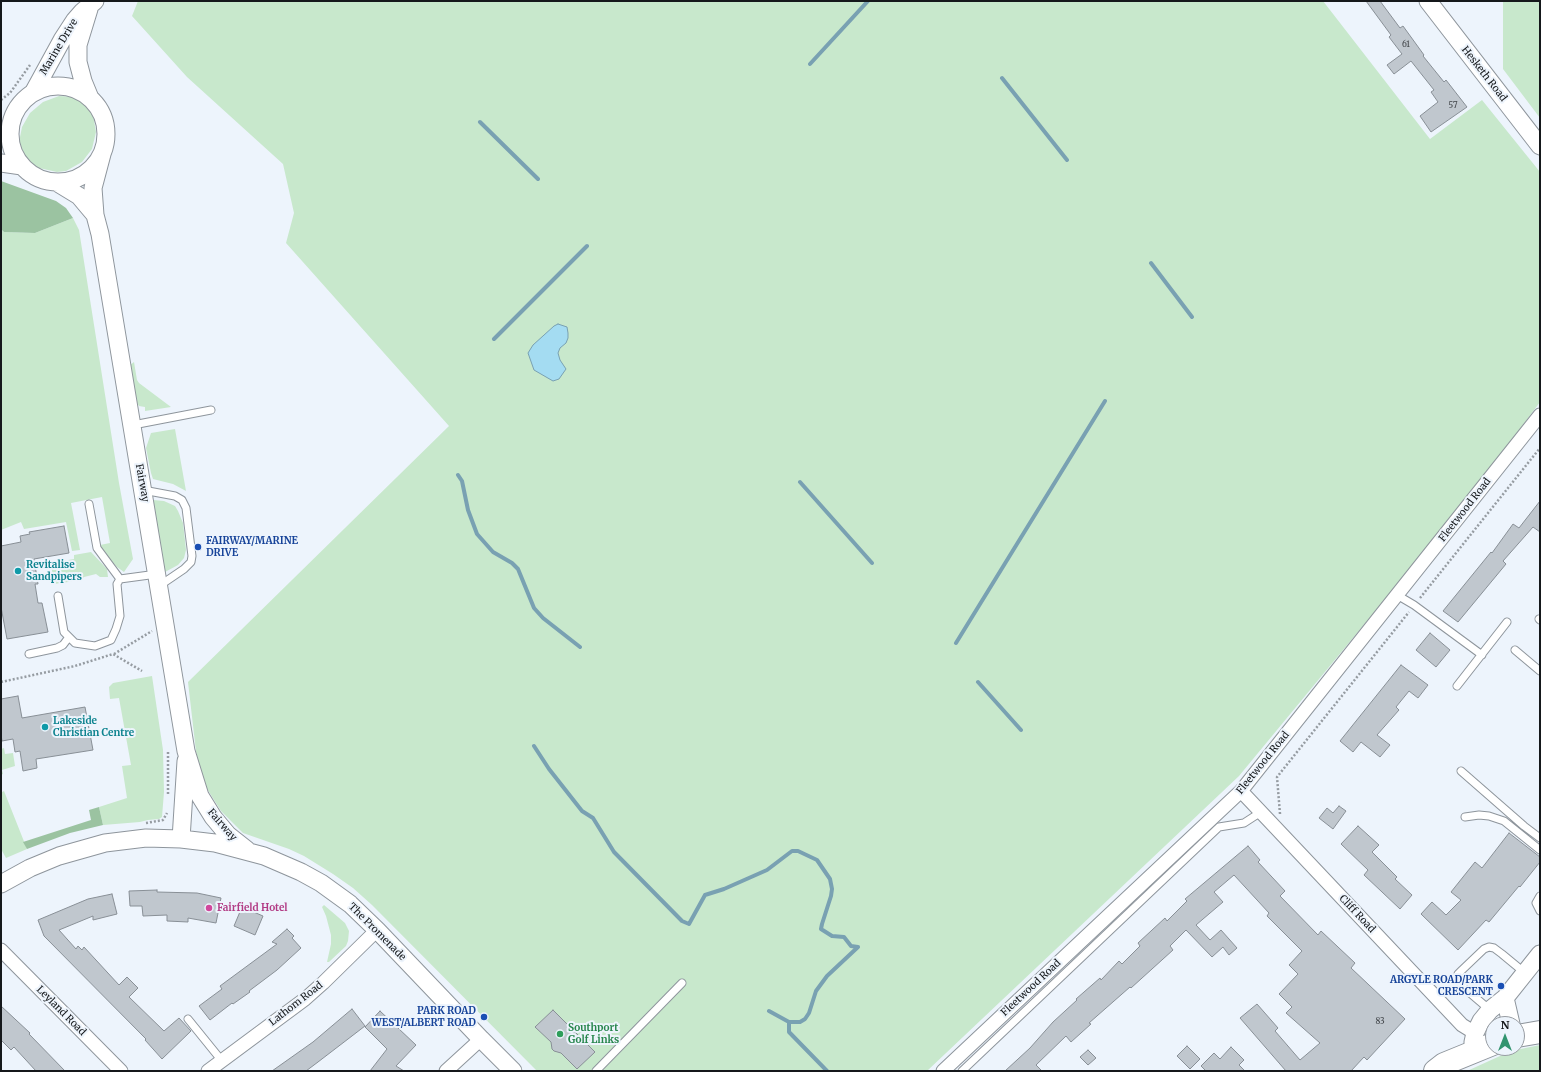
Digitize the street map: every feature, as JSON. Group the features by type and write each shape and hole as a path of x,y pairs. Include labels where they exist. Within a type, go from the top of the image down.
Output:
{"highway":[{"path":"1525,1035 1540,1032"},
{"path":"1435,1071 1481,1042"}],"street":[{"name":"Hesketh Road","path":"1428,1 1540,146"},
{"name":"Marine Drive","path":"32,93 75,20 93,3"},
{"name":"Marine Drive","path":"90,98 83,81 78,62 78,45 93,3"},
{"path":"49,87 67,87 75,89 90,98 99,110 105,123 106,143 102,154 92,168 84,175 76,179 56,182 38,178 22,166 16,159 10,140 8,116 32,93 49,87"},
{"name":"Fairway","path":"102,154 93,188 95,214 100,234 186,751 202,799 213,817 228,835 247,850"},
{"path":"1,163 22,166"},
{"name":"Fairway","path":"56,182 79,196 95,214"},
{"name":"Fleetwood Road","path":"943,1071 1241,791 1540,415"},
{"name":"Fairway","path":"181,839 186,751"},
{"name":"Cliff Road","path":"1241,791 1462,1025 1481,1042"},
{"name":"The Promenade","path":"1,884 30,868 59,856 90,846 146,838 181,839 215,843 247,850 284,864 321,883 350,904 513,1071"},
{"name":"Lathom Road","path":"208,1071 305,999 377,930"},
{"name":"Leyland Road","path":"1,950 121,1071"},
{"path":"1481,1042 1481,1021 1490,1010 1506,998 1540,954"},
{"path":"1506,998 1509,1016"},
{"path":"446,1071 481,1039"}],"lane":[{"path":"132,426 138,423 173,418 211,410"},
{"path":"120,580 158,580 184,569 191,562 192,556 186,508 182,500 175,496 143,490"},
{"path":"89,504 97,548 120,580"},
{"path":"58,596 64,632 75,643 95,646 111,640 120,616 117,584 120,580"},
{"path":"1397,595 1414,605 1482,654"},
{"path":"1457,686 1506,622"},
{"path":"29,654 57,648 63,645 69,638"},
{"path":"1515,650 1540,671"},
{"path":"1461,771 1540,838"},
{"path":"962,1071 1219,827 1244,823 1261,812"},
{"path":"1465,817 1484,816 1504,821 1540,850"},
{"path":"1540,896 1536,903 1540,910"},
{"path":"1490,1010 1463,987 1459,981 1458,974 1484,949 1489,948 1494,948 1525,973"},
{"path":"596,1071 682,983"},
{"path":"188,1019 222,1061"}],"path":[{"path":"1,100 10,93 32,62"},
{"path":"1282,834 1277,777 1540,448"},
{"path":"1,682 68,668 113,654 165,623"},
{"path":"113,654 142,671"},
{"path":"168,751 168,799"},
{"path":"144,824 150,821 163,820 167,814 167,806"}],"green space":[{"path":"138,1 1323,1 1430,139 1482,100 1540,172 1540,402 1471,495 1239,776 927,1071 537,1071 372,905 353,888 304,856 289,849 243,833 221,811 204,784 197,760 188,682 449,426 286,243 294,213 283,164 187,77 132,16"},
{"path":"1503,1 1540,1 1540,118 1503,69"},
{"path":"59,96 75,97 83,102 93,115 96,132 92,149 82,162 66,171 57,172 39,168 31,164 25,158 19,142 22,127 30,113 43,102"},
{"path":"1,181 56,201 66,208 73,218 35,233 4,232 1,229"},
{"path":"73,218 79,230 119,483 133,559 124,572 117,567 101,549 100,545 110,543 102,497 71,503 80,550 72,551 66,522 24,529 21,522 1,530 1,229 4,232 35,233"},
{"path":"134,362 137,380 139,383 171,407 145,411 145,407 139,406 137,403 130,365"},
{"path":"175,429 186,491 173,484 153,479 146,448 151,433"},
{"path":"153,500 164,501 175,506 183,523 186,550 184,558 178,565 165,572"},
{"path":"91,552 107,569 108,577 100,577 96,574 84,577 82,580 54,584 51,563 74,559 74,555"},
{"path":"152,676 163,750 164,792 162,817 159,819 140,822 103,825 99,807 127,798 122,766 131,765 119,698 110,699 109,687 113,683"},
{"path":"4,748 5,754 13,753 15,766 2,770 3,774 1,775 1,749"},
{"path":"1,790 2,792 4,791 27,849 6,858 1,849"},
{"path":"99,807 103,825 70,833 27,849 23,842 91,820 89,810"},
{"path":"324,905 345,923 349,931 346,946 329,962 327,962 331,944 331,935 322,907"},
{"path":"1540,1045 1540,1071 1467,1071 1500,1056 1525,1056 1525,1048"}],"water":[{"path":"558,324 567,327 568,338 558,353 560,360 566,369 559,379 553,381 534,370 528,353 533,345"}],"building":[{"path":"1366,1 1380,1 1400,28 1403,26 1424,55 1423,56 1444,82 1446,80 1467,107 1431,132 1420,116 1438,102 1431,92 1434,90 1411,61 1394,74 1387,65 1402,54 1389,37 1391,35"},
{"path":"1540,501 1540,532 1533,527 1503,561 1506,564 1458,622 1443,611 1491,552 1492,553 1513,524 1519,528"},
{"name":"Revitalise Sandpipers","path":"64,526 69,553 34,559 38,584 35,584 38,603 42,603 48,632 7,639 1,607 1,546 21,542 20,536 30,534 29,532"},
{"path":"1430,633 1450,650 1436,667 1416,650"},
{"path":"1401,665 1428,685 1418,698 1409,691 1396,707 1399,710 1377,735 1390,745 1380,757 1361,742 1353,752 1340,741"},
{"name":"Lakeside Christian Centre","path":"18,696 22,718 85,707 93,750 36,759 37,768 23,771 20,751 15,752 13,739 2,741 1,735 1,699"},
{"path":"1339,806 1346,811 1333,829 1319,818 1327,808 1333,813"},
{"path":"1358,826 1379,845 1372,852 1397,877 1395,879 1412,895 1400,909 1364,875 1368,870 1341,844"},
{"path":"1509,833 1540,857 1540,862 1489,922 1486,920 1458,950 1421,914 1432,902 1446,915 1461,900 1451,892 1475,862 1482,868"},
{"path":"1248,846 1260,860 1258,862 1285,891 1280,896 1318,935 1321,931 1355,963 1351,968 1405,1019 1367,1060 1364,1057 1351,1071 1286,1071 1240,1018 1257,1004 1278,1028 1275,1031 1300,1060 1320,1043 1286,1013 1292,1007 1279,994 1298,974 1289,965 1302,951 1267,916 1269,913 1234,875 1214,892 1223,902 1196,925 1210,940 1221,930 1237,948 1229,955 1223,947 1212,957 1186,930 1170,946 1173,950 1089,1023 1091,1024 1071,1042 1066,1036 1036,1065 1042,1071 1005,1071 1030,1048 1053,1022 1077,1000 1076,999 1100,978 1101,980 1119,961 1122,964 1140,946 1138,943 1165,918 1167,921 1187,901 1185,899"},
{"path":"157,890 157,892 197,893 221,898 216,923 188,918 188,922 167,921 167,915 143,916 142,906 130,906 129,891"},
{"path":"112,894 117,914 93,920 93,916 59,930 76,949 78,946 82,950 84,947 119,985 127,977 138,988 129,997 164,1031 179,1018 191,1031 162,1059 145,1040 146,1039 44,936 38,920 88,899"},
{"path":"242,907 263,916 255,935 234,926"},
{"path":"287,929 294,936 292,938 301,948 277,970 249,991 250,992 233,1004 232,1003 210,1020 199,1006 222,989 220,986 277,944 272,942"},
{"path":"1,1006 30,1033 29,1034 65,1071 36,1071 14,1047 11,1050 1,1040"},
{"path":"352,1009 365,1026 306,1071 272,1071 313,1042"},
{"name":"Southport Golf Links","path":"553,1010 595,1052 577,1069 561,1053 552,1049 551,1042 535,1027"},
{"path":"380,1011 416,1045 396,1066 404,1071 370,1071 387,1049 365,1027"},
{"path":"1187,1046 1200,1059 1190,1069 1177,1056"},
{"path":"1231,1047 1244,1060 1239,1065 1245,1071 1206,1071 1201,1066 1214,1053 1220,1059"},
{"path":"1088,1050 1096,1058 1088,1065 1080,1057"}],"waterway":[{"path":"810,64 868,1"},
{"path":"1002,78 1067,160"},
{"path":"480,122 538,179"},
{"path":"494,339 587,246"},
{"path":"1151,263 1192,317"},
{"path":"956,643 1105,401"},
{"path":"458,475 462,481 468,510 477,534 493,552 512,563 518,569 534,608 543,618 580,647"},
{"path":"800,482 872,563"},
{"path":"978,682 1021,730"},
{"path":"534,746 549,769 582,811 593,818 614,852 682,921 689,924 705,895 724,889 767,870 792,851 798,851 817,860 830,879 832,889 831,896 821,929 832,936 844,937 851,946 858,947"},
{"path":"769,1011 789,1022 800,1022 805,1019 809,1013 816,991 827,976 858,947"},
{"path":"789,1022 789,1032 827,1071"}],"place":[{"name":"FAIRWAY/MARINE DRIVE","path":"198,547"},
{"name":"Revitalise Sandpipers","path":"18,571"},
{"name":"Lakeside Christian Centre","path":"45,727"},
{"name":"Fairfield Hotel","path":"209,908"},
{"name":"ARGYLE ROAD/PARK CRESCENT","path":"1501,986"},
{"name":"PARK ROAD WEST/ALBERT ROAD","path":"484,1017"},
{"name":"Southport Golf Links","path":"560,1034"}]}
